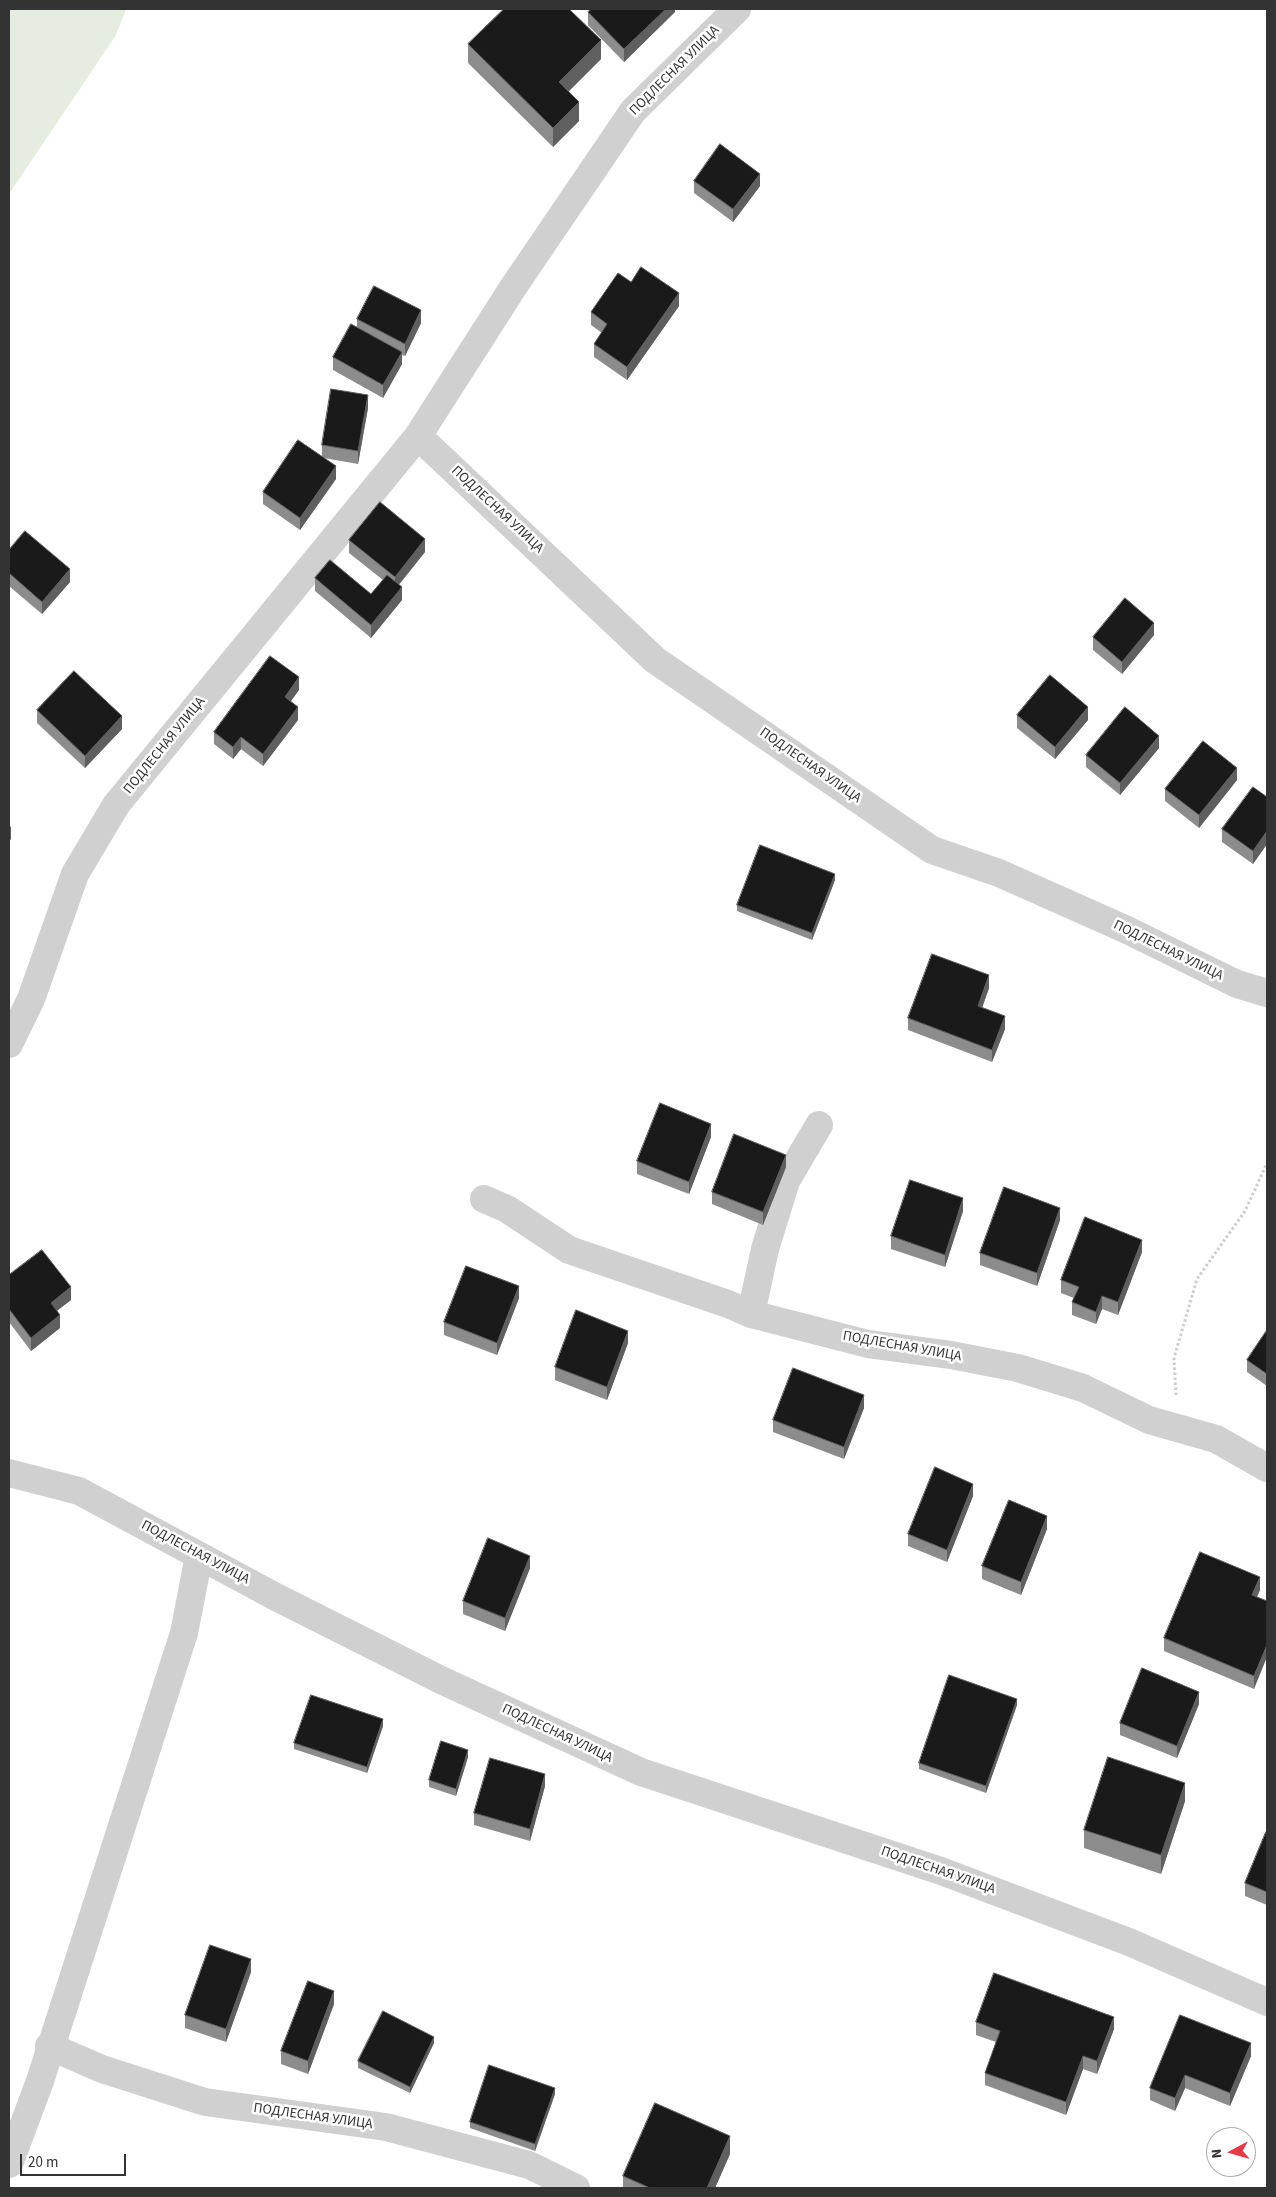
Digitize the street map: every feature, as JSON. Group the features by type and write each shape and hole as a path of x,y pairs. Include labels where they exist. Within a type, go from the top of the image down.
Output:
{"street":[{"name":"ПОДЛЕСНАЯ УЛИЦА","path":"9,1044 31,999 75,874 116,805 418,436 514,286 633,111 737,9"},
{"name":"ПОДЛЕСНАЯ УЛИЦА","path":"418,436 655,660 932,850 999,874 1124,929 1237,984 1267,993"},
{"path":"751,1314 765,1249 786,1182 818,1124"},
{"name":"ПОДЛЕСНАЯ УЛИЦА","path":"484,1199 507,1209 569,1250 728,1304 751,1314 868,1344 951,1355 1018,1368 1083,1388 1149,1420 1216,1439 1267,1468"},
{"name":"ПОДЛЕСНАЯ УЛИЦА","path":"9,1473 79,1490 276,1597 441,1680 641,1772 940,1870 1129,1942 1267,2002"},
{"path":"9,2164 40,2081 49,2046 184,1633 199,1556"},
{"name":"ПОДЛЕСНАЯ УЛИЦА","path":"49,2046 102,2069 205,2102 386,2128 529,2165 576,2188"}],"path":[{"path":"1178,1428 1174,1358 1197,1279 1246,1211 1267,1164"}],"shaded area":[{"path":"9,9 126,9 116,35 9,194"}],"building":[{"path":"504,9 569,9 601,40 559,82 579,102 553,128 468,44"},
{"path":"592,9 666,9 624,49 588,12"},
{"path":"720,144 760,174 733,209 694,181"},
{"path":"641,267 679,293 627,367 594,344 607,324 591,312 618,273 631,282"},
{"path":"374,286 421,310 405,344 357,319"},
{"path":"351,324 402,352 383,385 333,357"},
{"path":"331,389 368,395 358,451 322,445"},
{"path":"298,440 336,466 300,518 263,492"},
{"path":"380,502 425,539 395,577 349,540"},
{"path":"25,531 70,569 42,602 9,573 9,550"},
{"path":"330,560 371,594 387,575 402,587 371,625 315,578"},
{"path":"1125,598 1154,623 1122,662 1093,637"},
{"path":"270,656 299,677 285,697 298,707 263,754 241,737 233,747 214,732"},
{"path":"74,671 122,716 85,756 37,710"},
{"path":"1050,675 1088,707 1055,747 1017,715"},
{"path":"1125,707 1159,736 1120,783 1086,755"},
{"path":"1203,741 1237,768 1199,815 1165,789"},
{"path":"1253,787 1267,797 1267,831 1253,851 1222,829"},
{"path":"760,845 835,874 812,933 737,905"},
{"path":"932,954 989,975 978,1006 1005,1016 992,1050 908,1018"},
{"path":"660,1103 711,1124 689,1182 637,1161"},
{"path":"734,1134 786,1155 763,1212 712,1192"},
{"path":"910,1180 963,1198 945,1255 891,1236"},
{"path":"1004,1187 1060,1208 1037,1273 980,1253"},
{"path":"1085,1217 1142,1240 1118,1302 1102,1296 1096,1312 1072,1302 1079,1287 1061,1280"},
{"path":"42,1250 71,1287 51,1303 60,1315 31,1338 9,1309 9,1275"},
{"path":"466,1266 519,1286 497,1343 444,1322"},
{"path":"576,1310 628,1331 607,1387 555,1367"},
{"path":"1267,1330 1267,1374 1247,1360"},
{"path":"793,1368 864,1395 844,1447 773,1420"},
{"path":"935,1467 973,1484 947,1550 908,1534"},
{"path":"1009,1500 1047,1516 1021,1582 982,1566"},
{"path":"488,1538 530,1556 505,1618 463,1601"},
{"path":"1200,1552 1260,1577 1252,1595 1267,1601 1267,1645 1254,1676 1164,1638"},
{"path":"1142,1668 1199,1692 1177,1746 1120,1723"},
{"path":"949,1675 1017,1699 986,1786 919,1763"},
{"path":"311,1695 383,1719 367,1767 294,1743"},
{"path":"441,1741 468,1750 456,1789 429,1780"},
{"path":"1108,1757 1185,1783 1161,1855 1084,1830"},
{"path":"490,1758 545,1774 530,1829 474,1813"},
{"path":"1267,1832 1267,1892 1245,1883"},
{"path":"210,1945 251,1959 226,2029 185,2015"},
{"path":"994,1973 1114,2017 1097,2061 1083,2056 1066,2102 985,2073 1000,2031 976,2022"},
{"path":"308,1981 334,1991 308,2061 281,2051"},
{"path":"383,2011 434,2037 410,2087 358,2061"},
{"path":"1180,2015 1251,2043 1230,2093 1185,2075 1175,2098 1150,2088"},
{"path":"489,2065 555,2088 535,2144 470,2122"},
{"path":"655,2103 730,2136 707,2188 650,2188 623,2176"}]}
